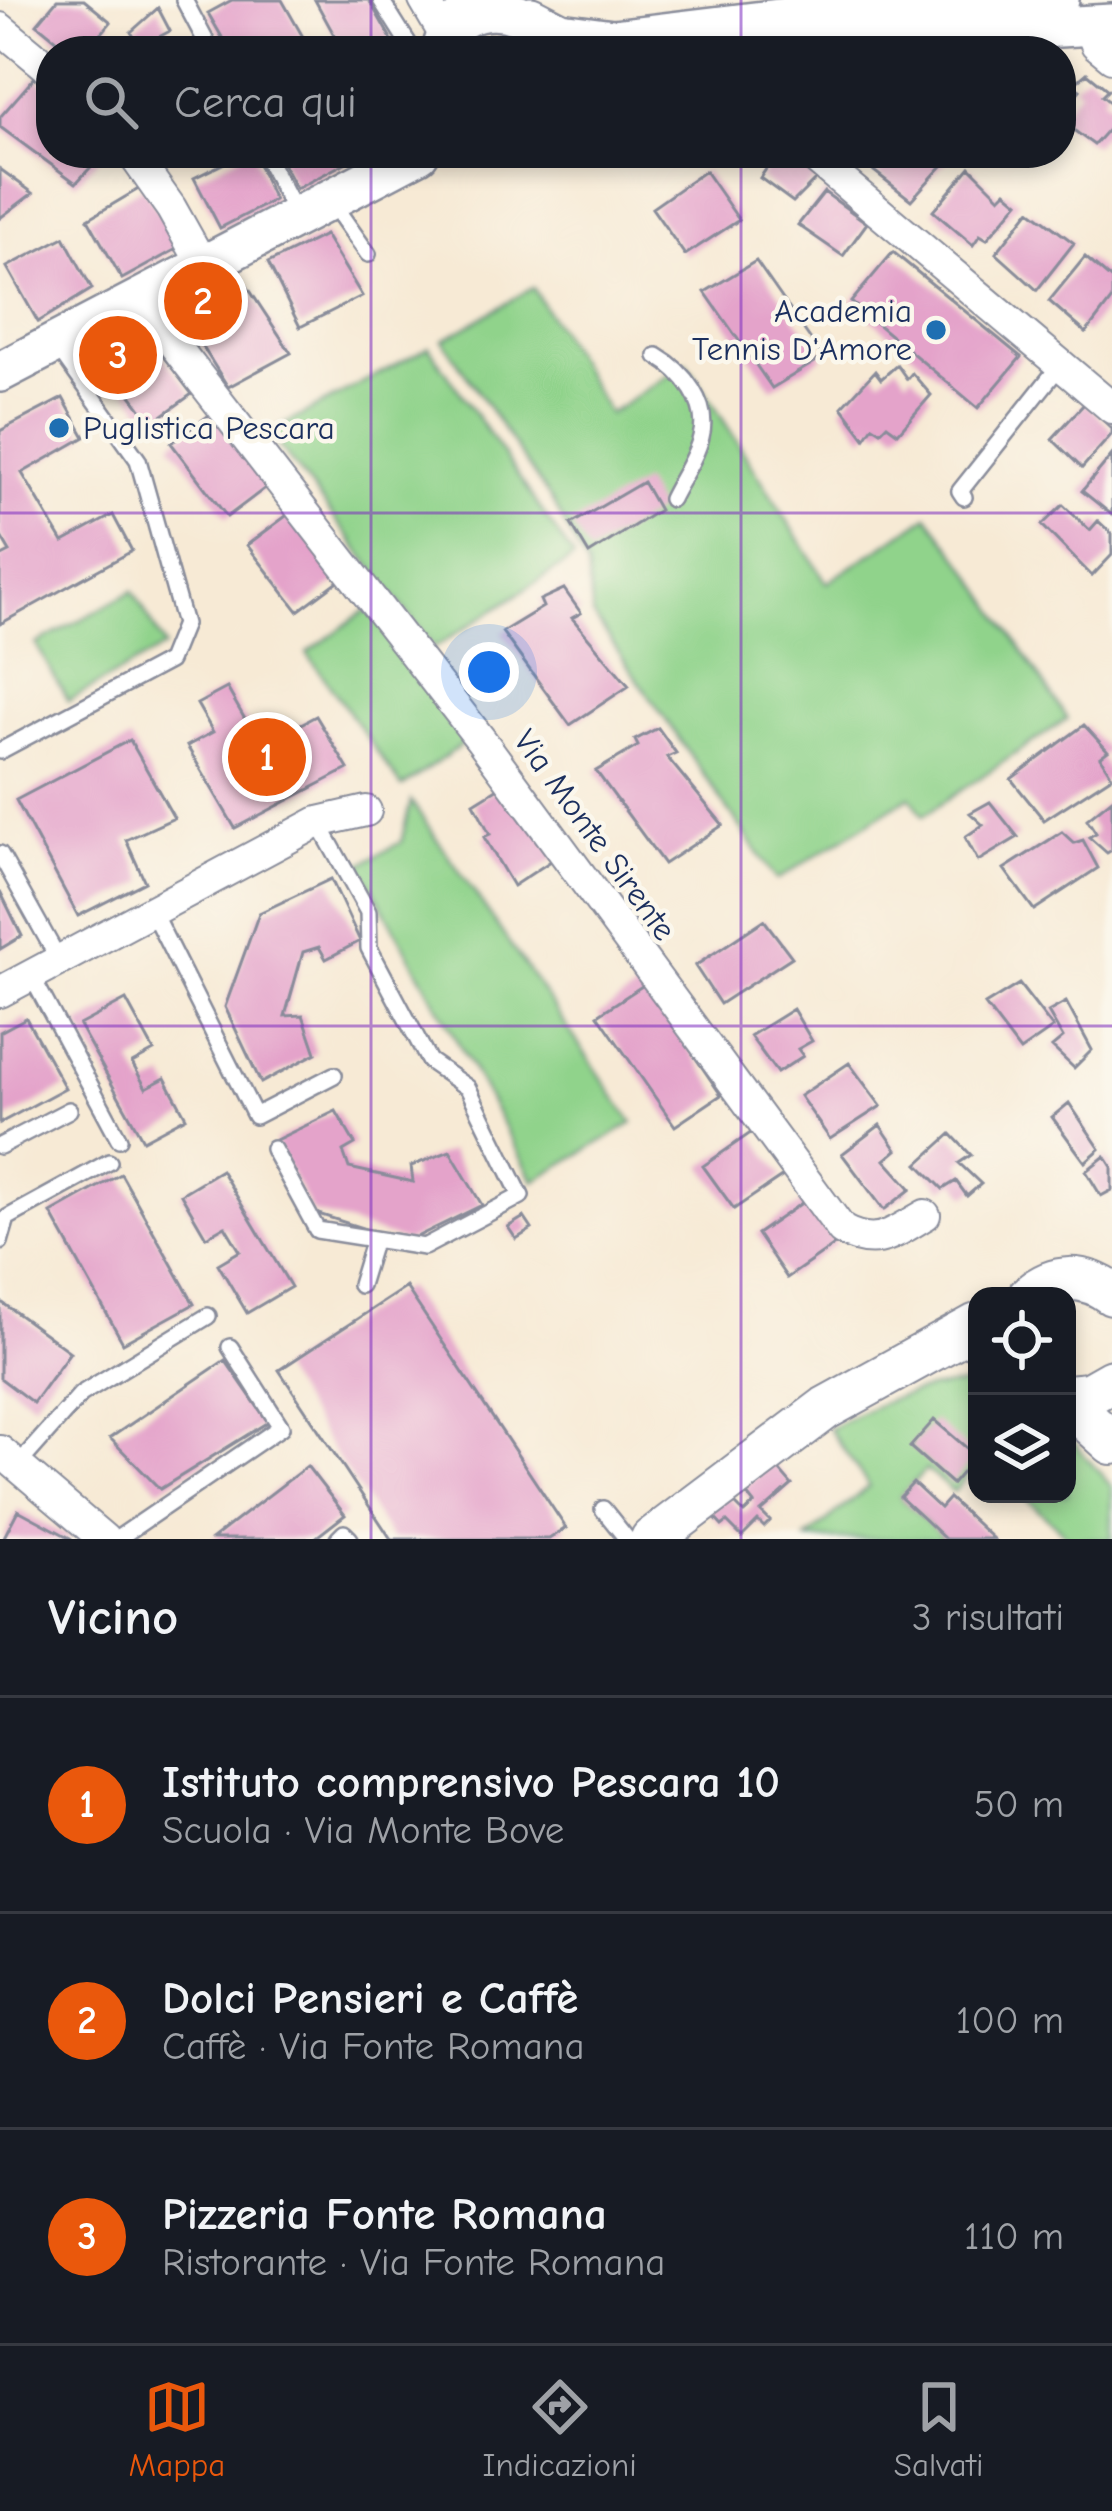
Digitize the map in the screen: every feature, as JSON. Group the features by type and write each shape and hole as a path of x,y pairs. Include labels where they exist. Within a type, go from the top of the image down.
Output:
{"main road":[{"path":"1044,1287 1052,1282 1102,1278"},
{"path":"652,1539 788,1434 867,1383 968,1330"},
{"path":"867,1383 925,1364 968,1358"},
{"path":"1076,1397 1112,1381"},
{"path":"1076,1408 1112,1443"}],"street":[{"path":"424,0 431,36"},
{"path":"862,36 1060,0"},
{"path":"442,36 467,10 522,14 560,32 595,36"},
{"path":"630,36 855,10 1018,10 1108,35"},
{"path":"0,28 36,58"},
{"path":"143,168 204,267"},
{"path":"5,360 55,343 140,301 389,168"},
{"path":"827,168 1112,408"},
{"name":"Via Monte Sirente","path":"140,301 481,740 842,1230 862,1241 884,1238 925,1215"},
{"path":"0,992 318,822 366,811"},
{"path":"9,1458 104,1539"}],"lane":[{"path":"184,0 203,36"},
{"path":"381,0 422,36"},
{"path":"277,168 315,210 368,254"},
{"path":"0,751 169,661 184,624 138,460 55,343"},
{"path":"657,356 679,368 695,394 703,434 671,500"},
{"path":"964,497 960,491 1061,364"},
{"path":"273,1149 317,1230 424,1247 521,1196 468,1088 429,1061 407,1021 369,948 368,912 318,822"},
{"path":"0,854 59,960"},
{"path":"152,911 255,1116 334,1075"},
{"path":"31,975 118,1139"},
{"path":"0,1146 69,1110"},
{"path":"0,1242 7,1218 109,1162"},
{"path":"360,1285 374,1239"},
{"path":"9,1458 81,1394 208,1316"},
{"path":"117,1539 281,1426 230,1347"},
{"path":"603,1509 627,1539"},
{"path":"338,1539 344,1532 350,1539"}],"green space":[{"path":"533,288 609,414 687,363 827,583 928,516 973,575 1067,719 923,816 910,796 777,880 593,615 587,567 555,506 443,340"},
{"path":"429,347 574,558 434,648 269,433"},
{"path":"133,591 165,647 68,701 36,644"},
{"path":"372,606 473,737 402,787 307,653"},
{"path":"411,801 633,1123 534,1181 360,865 401,842"},
{"path":"968,1386 968,1475 954,1492 926,1470 900,1497 945,1539 806,1539 869,1486 829,1429 900,1397"},
{"path":"1076,1445 1112,1487 1112,1539 1071,1539 1031,1503 1076,1503"}],"building":[{"path":"57,0 84,0 111,22 99,36 52,36 37,24"},
{"path":"232,0 282,0 302,36 221,36 208,13"},
{"path":"315,0 369,0 389,36 335,36"},
{"path":"158,8 170,31 161,36 133,36 131,32"},
{"path":"1087,73 1108,90 1102,96 1112,104 1112,125 1094,145 1076,132 1080,90 1076,82"},
{"path":"36,78 36,154 0,127 0,117"},
{"path":"56,168 90,168 76,183"},
{"path":"214,168 260,168 274,200 220,228 194,178"},
{"path":"285,168 336,168 296,189"},
{"path":"767,168 803,168 817,178 793,202 760,178"},
{"path":"870,168 940,168 911,200"},
{"path":"969,168 1000,197 1006,191 1019,202 987,239 980,235 973,245 933,211"},
{"path":"0,169 33,193 0,218"},
{"path":"705,171 739,220 685,255 652,208"},
{"path":"142,187 182,246 122,279 88,219"},
{"path":"824,192 867,223 843,256 798,225"},
{"path":"1030,210 1074,243 1037,290 996,253"},
{"path":"325,235 362,296 300,327 268,263"},
{"path":"64,237 92,289 38,322 7,267"},
{"name":"Academia Tennis D'Amore","path":"893,252 1021,357 978,408 851,302"},
{"path":"1085,257 1112,280 1112,299 1086,333 1049,301"},
{"path":"756,261 823,357 772,388 705,292"},
{"path":"237,271 291,353 228,387 175,303"},
{"path":"140,326 192,394 152,423 101,356"},
{"path":"897,365 907,379 912,373 931,395 898,433 887,425 881,431 873,426 865,438 842,407 875,371 881,379"},
{"path":"63,398 85,437 22,473 63,542 113,515 132,551 0,624 0,557 10,552 0,535 0,431"},
{"path":"1085,403 1112,434 1082,468 1052,439"},
{"path":"216,410 272,483 227,517 171,443"},
{"path":"1112,455 1112,515 1082,491"},
{"path":"643,482 659,510 589,554 571,524"},
{"path":"1063,505 1090,530 1098,521 1112,534 1112,555 1092,576 1042,525"},
{"path":"290,513 341,579 298,611 247,545"},
{"path":"564,589 581,613 572,618 629,686 570,725 502,632 543,607 540,600"},
{"path":"227,688 250,728 269,719 278,736 316,716 348,769 235,828 187,746 213,732 197,704"},
{"path":"1084,725 1108,751 1100,757 1112,776 1044,820 1011,779"},
{"path":"658,728 676,753 667,757 723,825 664,864 596,771"},
{"path":"130,740 174,818 126,840 145,882 78,916 16,800"},
{"path":"508,782 557,857 513,886 484,837 490,834 474,803"},
{"path":"1112,799 1112,850 1107,853 1089,837 1096,833 1087,819"},
{"path":"990,802 1018,837 978,861 965,837 983,825 970,813"},
{"path":"1062,832 1074,843 1083,840 1098,868 1034,910 1004,869"},
{"path":"331,879 360,941 326,959 319,947 303,952 285,1016 303,1015 316,1053 261,1083 225,1007 259,913"},
{"path":"0,891 22,936 0,949"},
{"path":"764,920 792,957 720,1004 695,966"},
{"path":"645,984 721,1095 675,1126 598,1015"},
{"path":"1019,984 1053,1028 1020,1051 985,1005"},
{"path":"126,1000 154,1051 132,1063 146,1088 165,1078 186,1117 143,1140 79,1025"},
{"path":"1066,1002 1092,1050 1074,1068 1052,1047 1063,1038 1048,1012"},
{"path":"793,1009 812,1041 798,1049 803,1056 777,1073 750,1036"},
{"path":"26,1018 65,1088 0,1123 0,1032"},
{"path":"849,1063 881,1106 830,1139 800,1096"},
{"path":"1069,1103 1100,1149 1085,1162 1052,1117"},
{"path":"336,1111 355,1144 343,1151 349,1168 413,1182 411,1166 450,1151 482,1205 406,1242 312,1212 274,1141"},
{"path":"880,1125 897,1150 885,1160 911,1189 884,1210 842,1154"},
{"path":"752,1132 783,1176 734,1209 703,1166"},
{"path":"951,1134 971,1155 959,1163 981,1184 967,1196 956,1181 943,1189 918,1164"},
{"path":"1105,1156 1112,1167 1112,1190 1101,1196 1086,1171"},
{"path":"221,1170 291,1287 247,1313 218,1264 240,1251 225,1226 206,1237 181,1194"},
{"path":"121,1174 194,1304 123,1343 51,1213"},
{"path":"806,1200 836,1244 787,1278 757,1234"},
{"path":"524,1217 532,1229 516,1239 508,1227"},
{"path":"406,1287 566,1528 549,1539 391,1539 279,1370"},
{"path":"0,1301 70,1352 33,1403 0,1378"},
{"path":"225,1360 268,1422 160,1489 110,1438"},
{"path":"934,1420 968,1449 968,1465 952,1484 910,1447"},
{"path":"773,1463 792,1485 761,1512 770,1521 764,1527 758,1521 742,1537 727,1522 722,1526 709,1512 726,1495 744,1513 754,1504 742,1489"},
{"path":"307,1466 345,1515 314,1539 212,1539"},
{"path":"913,1483 940,1508 949,1498 993,1539 945,1539 900,1497"},
{"path":"18,1510 72,1539 3,1539"}],"place":[{"name":"Dolci Pensieri e Caffè","path":"203,301"},
{"name":"Academia Tennis D'Amore","path":"936,330"},
{"name":"Pizzeria Fonte Romana","path":"118,355"},
{"name":"Puglistica Pescara","path":"59,428"},
{"name":"Istituto comprensivo Pescara 10","path":"267,757"}]}
